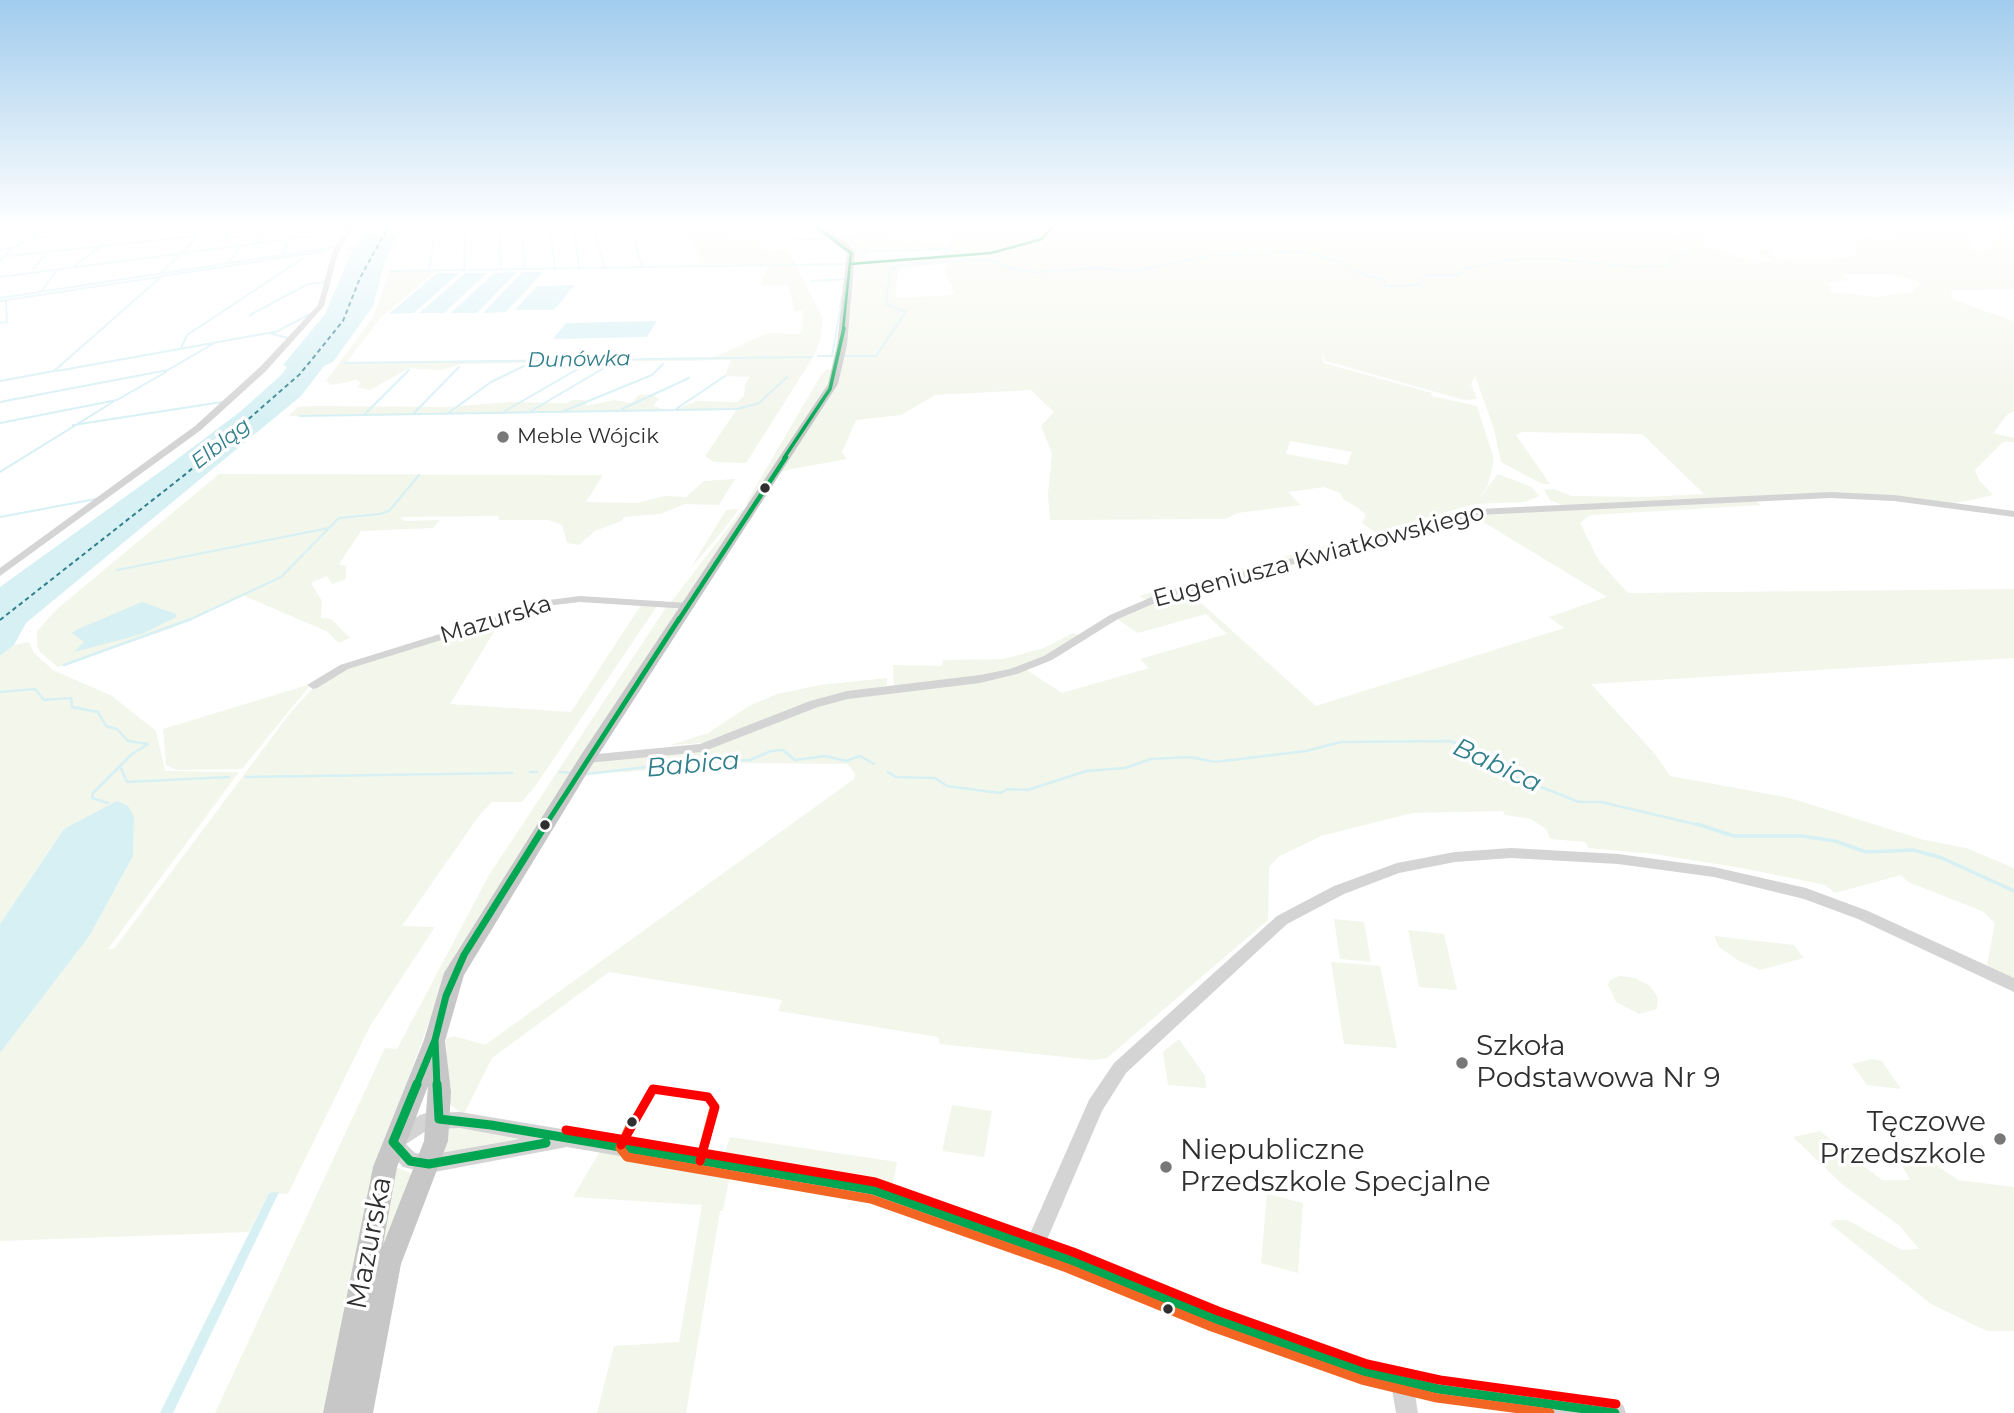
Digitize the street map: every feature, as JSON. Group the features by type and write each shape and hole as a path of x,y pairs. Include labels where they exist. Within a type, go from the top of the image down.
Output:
{"main road":[{"name":"Mazurska","path":"337,1413 385,1167 435,1040 446,996 464,955 587,759 823,402 835,377 846,293"},
{"name":"Mazurska","path":"359,1413 388,1264 429,1164 439,1119 440,1092 435,1040"}],"street":[{"path":"0,573 198,428 263,369 321,306 324,293"},
{"name":"Eugeniusza Kwiatkowskiego","path":"587,759 702,748 837,698 1013,672 1055,655 1114,617 1165,595 1478,512 1830,495 1894,498 2014,514"},
{"name":"Mazurska","path":"313,685 344,667 554,602 580,599 688,606"},
{"path":"1034,1247 1095,1106 1120,1069 1282,920 1339,890 1397,868 1455,857 1511,853 1618,859 1714,872 1796,891 1863,915 2014,985"},
{"path":"565,1139 429,1164 410,1161 393,1142 426,1121 439,1119 565,1139 873,1190 1034,1247 1215,1319 1402,1382 1615,1413"},
{"path":"1402,1382 1407,1413"}],"shaded area":[{"path":"382,293 410,293 381,317 346,363 713,358 767,333 799,334 802,330 803,311 795,311 791,293 810,293 823,319 820,341 812,359 746,463 714,462 705,456 737,409 674,410 697,401 737,402 744,396 745,384 750,377 725,376 731,360 460,364 442,370 409,368 370,390 357,387 361,383 356,380 332,385 326,381 373,317"},
{"path":"847,293 896,293 895,298 955,295 954,293 1838,293 1876,297 1905,293 1952,293 1953,300 2014,321 2014,411 2007,415 1993,433 2014,438 2014,442 2003,442 1975,470 1979,480 1993,495 1952,504 1879,496 1562,505 1550,500 1544,490 1554,489 1572,496 1647,497 1704,494 1642,434 1522,432 1516,435 1550,484 1542,484 1501,462 1494,429 1475,376 1471,384 1477,399 1464,400 1326,361 1321,353 1324,363 1432,393 1431,396 1477,406 1494,459 1488,485 1477,501 1498,474 1532,487 1539,496 1525,502 1475,504 1375,532 1362,523 1366,515 1343,499 1340,493 1324,487 1288,492 1301,505 1237,513 1225,519 1050,520 1048,494 1052,453 1041,426 1054,412 1031,390 935,395 901,415 856,420 842,452 847,459 781,471 831,394","holes":["1290,441 1352,452 1347,465 1286,454"]},
{"path":"834,369 832,379 751,505 745,505 821,375 826,370"},
{"path":"652,394 659,399 653,406 667,410 288,416 298,407 313,406 448,407 585,400 587,406 614,400 631,403 639,395"},
{"path":"219,474 603,475 586,502 637,503 665,496 686,497 704,481 735,479 719,505 685,504 660,514 624,517 621,521 595,531 579,545 567,543 562,525 549,520 498,520 499,516 400,517 404,521 440,520 433,528 361,531 339,564 346,566 346,579 332,584 327,576 311,583 322,601 321,618 331,619 350,638 339,643 326,631 242,595 172,628 58,667 41,653 37,646 37,631 57,609"},
{"path":"1753,498 1761,505 1590,515 1580,523 1599,561 1628,593 2014,589 2014,658 1591,684 1655,754 1670,776 1790,798 1924,840 1966,848 2014,868 2014,980 1987,965 1995,923 1982,911 1908,882 1901,875 1835,893 1825,885 1742,868 1654,854 1588,848 1586,842 1550,839 1546,829 1531,819 1505,815 1503,811 1412,813 1321,836 1278,857 1269,867 1268,920 1107,1058 1094,1060 940,1044 938,1037 778,1011 782,1000 609,972 492,1058 464,1114 450,1105 446,1039 454,1036 485,1045 854,779 855,773 847,764 740,763 678,764 642,771 582,774 592,759 688,750 795,711 894,688 893,665 942,666 943,660 1004,659 1044,648 1073,633 1083,637 1025,669 1062,693 1149,668 1140,659 1227,634 1206,614 1138,633 1114,617 1147,600 1139,596 1342,541 1348,546 1478,512","holes":["1475,517 1607,597 1549,617 1564,628 1316,706 1190,593"]},
{"path":"739,509 725,528 690,569 726,510"},
{"path":"742,510 748,510 687,603 671,602"},
{"path":"641,605 657,606 536,785 522,802 492,802 478,817 402,926 435,927 370,1026 288,1194 269,1193 249,1232 0,1241 0,1053 90,935 133,856 134,817 64,829 0,924 0,656 14,645 29,642 34,653 53,670 112,696 156,731 165,771 239,772 108,949 114,949 290,713 315,686 346,668 500,622 450,704 571,712"},
{"path":"667,606 680,610 435,1005 393,1121 328,1413 215,1413 385,1048 397,1049 489,875"},
{"path":"887,678 887,685 882,687 866,689 703,743 670,745 708,733 749,706 777,694 820,685"},
{"path":"311,684 242,769 177,770 166,765 163,729"},
{"path":"1334,919 1364,922 1371,962 1340,959"},
{"path":"1408,930 1444,934 1457,990 1419,987"},
{"path":"1714,936 1794,945 1804,958 1760,970 1739,961 1719,947"},
{"path":"1331,962 1380,966 1397,1048 1344,1044"},
{"path":"1620,976 1635,978 1650,986 1658,998 1657,1009 1639,1014 1616,1002 1608,985 1610,980"},
{"path":"1179,1039 1205,1076 1206,1088 1168,1085 1163,1052"},
{"path":"1872,1059 1882,1061 1901,1089 1867,1085 1852,1064"},
{"path":"952,1105 992,1111 984,1157 942,1151"},
{"path":"445,1125 530,1139 439,1157"},
{"path":"1820,1131 1882,1180 1910,1180 1903,1167 1903,1157 1921,1155 1958,1180 2014,1187 2014,1331 1987,1331 1931,1304 1830,1224 1835,1220 1847,1220 1902,1250 1919,1249 1900,1226 1843,1185 1793,1137"},
{"path":"730,1137 897,1162 893,1184 723,1158"},
{"path":"600,1151 730,1175 723,1211 720,1211 686,1413 597,1413 614,1346 679,1342 702,1205 573,1197"},
{"path":"394,1166 416,1176 345,1413"},
{"path":"1267,1194 1303,1203 1298,1273 1261,1263"}],"water":[{"name":"Elbląg","path":"334,293 376,293 373,306 333,362 324,366 301,396 26,623 14,645 0,656 0,587 241,411 280,376 287,367 283,365 325,314"},
{"path":"414,293 437,293 414,313 389,314"},
{"path":"442,293 466,293 444,313 419,313"},
{"path":"473,293 497,293 477,313 451,313"},
{"path":"502,293 524,293 506,312 483,313"},
{"path":"531,293 568,293 554,310 515,310"},
{"path":"657,321 647,337 553,339 566,323"},
{"path":"142,602 176,614 176,617 142,634 74,652 84,642 72,633 76,630"},
{"path":"117,801 128,806 134,817 133,856 90,935 0,1053 0,924 64,829"},
{"path":"279,1192 173,1413 160,1413 269,1193"}],"waterway":[{"path":"0,298 33,293"},
{"path":"6,300 53,293"},
{"path":"0,381 54,371 143,293"},
{"path":"181,348 187,335 251,293"},
{"path":"250,315 291,293"},
{"path":"840,308 843,293"},
{"name":"Dunówka","path":"845,356 876,356 906,312 886,304 887,293"},
{"path":"0,301 6,300"},
{"path":"0,323 7,322 6,300"},
{"path":"832,356 840,311"},
{"path":"288,338 272,334 310,314"},
{"path":"215,343 274,332"},
{"path":"0,402 168,370 215,343"},
{"path":"57,371 215,343"},
{"name":"Dunówka","path":"818,356 832,356"},
{"name":"Dunówka","path":"345,363 812,357"},
{"path":"564,411 652,375 663,364"},
{"path":"531,411 609,365"},
{"path":"447,414 491,382 524,366"},
{"path":"505,411 583,366"},
{"path":"413,414 459,367"},
{"path":"364,415 409,370"},
{"path":"0,423 117,400 166,372"},
{"path":"676,409 725,376"},
{"path":"447,414 738,409 759,403 787,377"},
{"path":"622,409 689,378"},
{"path":"77,424 113,402"},
{"path":"77,424 222,402"},
{"path":"364,415 447,414"},
{"path":"300,416 364,415"},
{"path":"0,472 77,424"},
{"path":"329,528 339,518 389,511 419,475"},
{"path":"0,517 96,499"},
{"path":"117,570 329,528"},
{"path":"187,621 281,577 329,528"},
{"path":"64,665 191,619"},
{"path":"0,692 35,689 44,700 71,698 72,707 98,712 106,726 117,729 128,741 148,744 132,754 93,793 92,798 108,803"},
{"name":"Babica","path":"888,772 896,777 935,778 947,786 1000,793 1008,789 1028,790 1086,771 1125,768 1151,759 1190,757 1215,762 1306,751 1341,742 1450,741 1487,755 1513,776 1579,802 1601,802 1703,826"},
{"name":"Babica","path":"587,774 680,763 750,760 771,751 783,750 795,760 825,756 846,761 860,756 874,764"},
{"name":"Babica","path":"121,768 127,782 229,777"},
{"name":"Babica","path":"530,772 537,772"},
{"name":"Babica","path":"560,772 572,773"},
{"name":"Babica","path":"246,777 512,773"},
{"name":"Babica","path":"1697,824 1734,836 1802,836 1835,841 1866,852 1913,850 1942,858 2014,891"}],"ferry route":[{"path":"0,620 187,473 300,374 343,321 354,293"}],"transit line":[{"path":"546,1143 429,1164 410,1161 393,1142 435,1040 446,996 464,955 587,759 830,389 842,345 847,293"},
{"path":"435,1040 439,1119 491,1125 873,1190 1070,1260 1215,1319 1365,1372 1438,1389 1615,1413"},
{"path":"621,1145 653,1089 708,1097 715,1107 700,1161"},
{"path":"700,1161 714,1108"},
{"path":"632,1122 620,1148 627,1157 871,1199 1067,1268 1212,1327 1362,1380 1437,1398 1550,1413"},
{"path":"566,1130 875,1182 1073,1252 1218,1311 1367,1364 1440,1380 1616,1404"}],"place":[{"name":"Meble Wójcik","path":"503,437"},
{"name":"Szkoła Podstawowa Nr 9","path":"1462,1063"},
{"name":"Tęczowe Przedszkole","path":"2000,1139"},
{"name":"Niepubliczne Przedszkole Specjalne","path":"1166,1167"}]}
